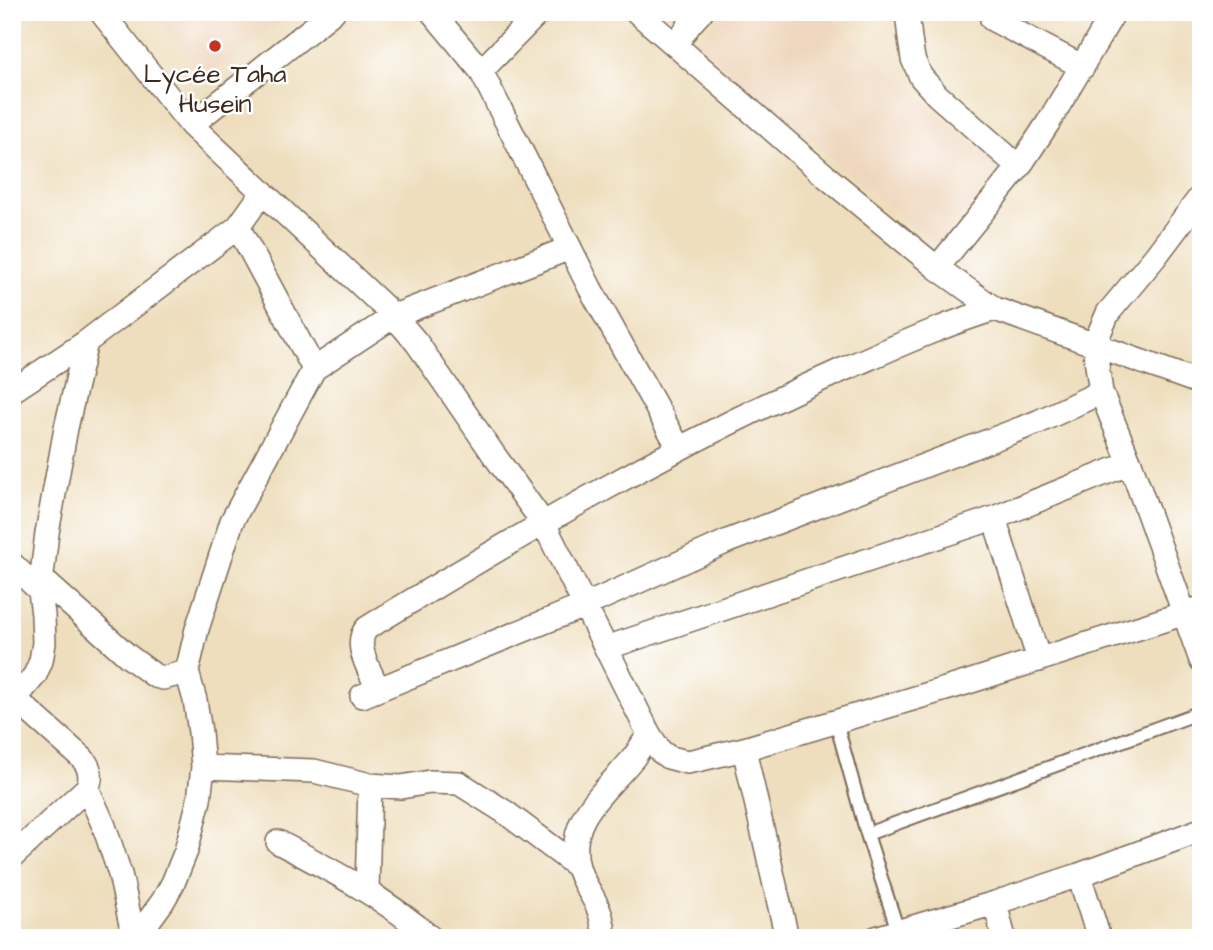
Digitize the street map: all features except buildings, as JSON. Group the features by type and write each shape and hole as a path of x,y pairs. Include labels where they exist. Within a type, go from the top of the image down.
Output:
{"street":[{"path":"101,12 191,125 394,316 417,343 544,524 649,734 660,751 668,757 687,762 744,749 1192,611"},
{"path":"191,125 333,12"},
{"path":"432,12 481,71 590,288 679,448"},
{"path":"481,71 539,12"},
{"path":"637,12 828,178 937,268 995,309 1201,383"},
{"path":"675,45 701,12"},
{"path":"907,12 913,59 921,77 937,95 1018,167"},
{"path":"937,268 1018,167 1083,67 1114,12"},
{"path":"988,15 1083,67"},
{"path":"12,391 86,342 238,227 262,192"},
{"path":"1201,196 1108,313 1094,345 1101,392 1192,611 1201,660"},
{"path":"238,227 314,369"},
{"path":"135,938 173,883 186,851 200,800 203,767 195,701 187,672 197,629 232,521 314,369 394,316 570,248"},
{"path":"995,309 958,320 798,390 679,448 367,628 363,632 361,643 370,693 586,605 728,541 1038,422 1101,392"},
{"path":"12,857 87,788 90,780 86,763 14,697 35,675 41,662 44,643 41,585 47,533 63,441 86,342"},
{"path":"606,648 994,519 1130,463"},
{"path":"994,519 1039,660"},
{"path":"12,564 155,676 163,678 187,672"},
{"path":"604,938 603,921 578,866 575,842 581,822 599,795 633,757 649,734"},
{"path":"744,749 787,938"},
{"path":"203,767 314,771 370,785 401,787 430,782 458,783 505,812 578,866"},
{"path":"367,891 370,785"},
{"path":"87,788 104,825 120,874 135,938"},
{"path":"891,936 995,903 1201,830"},
{"path":"278,842 337,872 431,938"},
{"path":"1079,874 1099,938"},
{"path":"995,903 1004,938"}],"lane":[{"path":"867,834 1201,712"},
{"path":"836,722 867,834 891,936"}],"shaded area":[{"name":"Lycée Taha Husein","path":"153,12 292,12 207,80"},
{"path":"726,12 825,12 1000,168 939,249 695,42"}],"place":[{"name":"Lycée Taha Husein","path":"215,46"}]}
